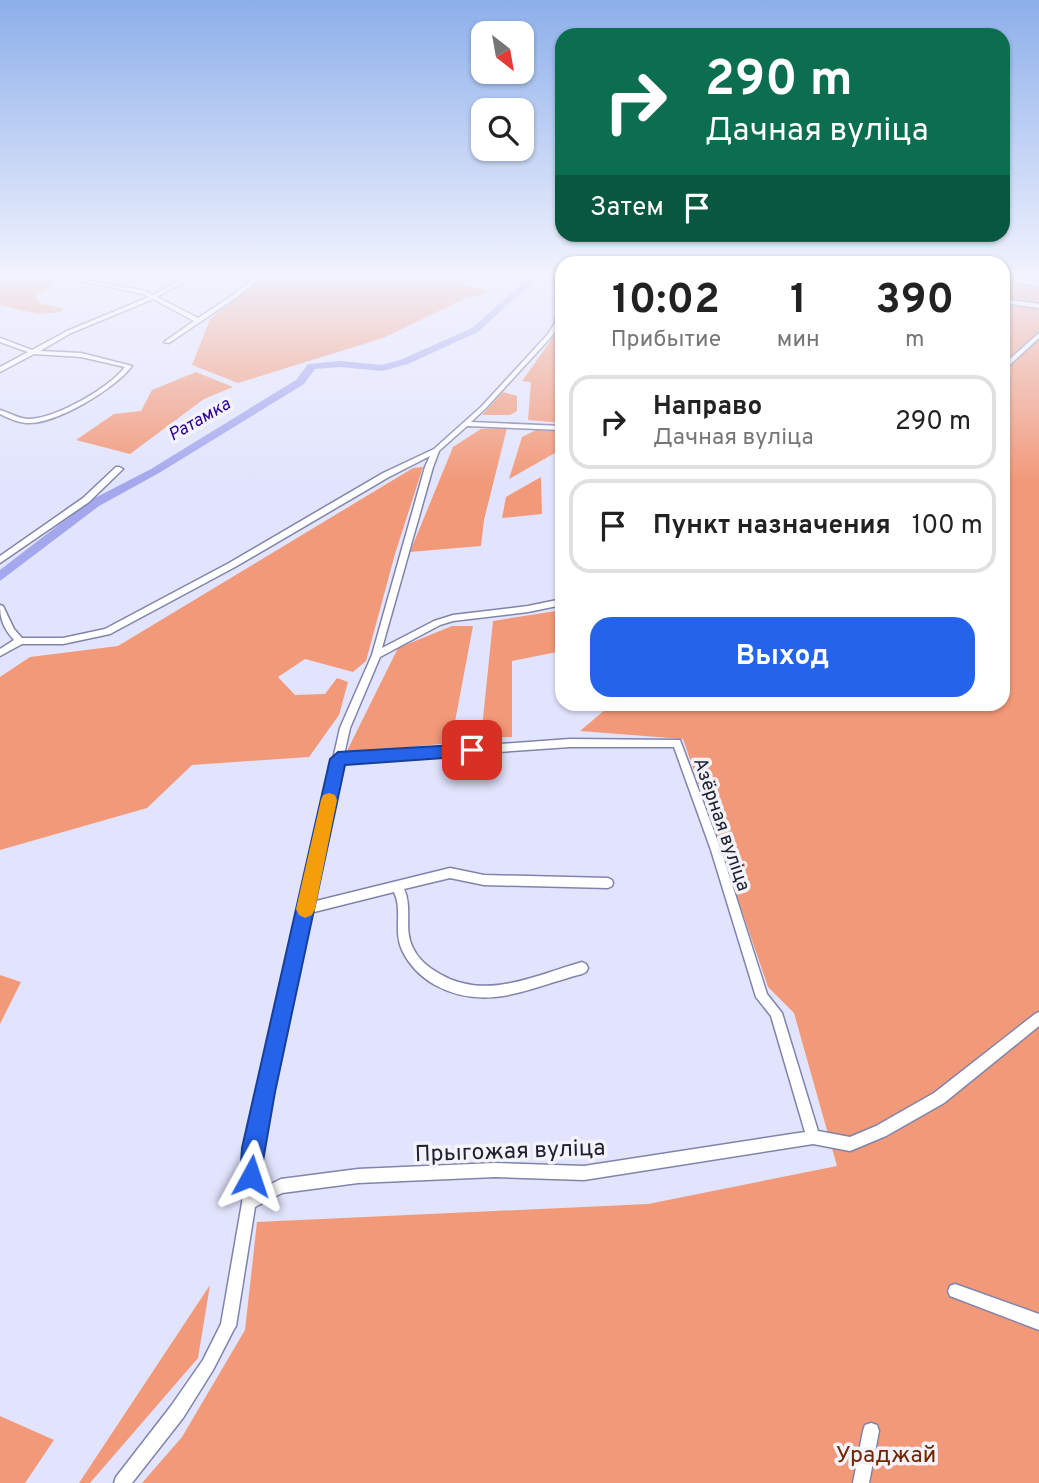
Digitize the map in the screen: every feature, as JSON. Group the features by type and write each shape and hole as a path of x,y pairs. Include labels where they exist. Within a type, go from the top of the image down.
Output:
{"street":[{"path":"0,412 28,422 56,414 111,384 129,366 81,355 32,352 14,345"},
{"path":"0,370 45,345"},
{"path":"0,653 20,641 84,639 118,627 232,565 386,475 436,450 466,424 540,345"},
{"path":"1010,362 1028,345"},
{"path":"466,424 555,428"},
{"path":"122,1483 177,1412 208,1365 228,1326 249,1203 253,1148 345,728 376,655 436,450"},
{"path":"0,560 86,500 118,469"},
{"path":"376,655 437,623 453,618 555,603"},
{"path":"0,608 10,630 20,641"},
{"name":"Азёрная вуліца","path":"338,759 570,743 677,743 716,850 762,997 776,1013 813,1137"},
{"path":"305,909 450,873 484,880 608,883"},
{"path":"396,886 405,901 403,937 407,950 416,964 430,976 452,987 492,992 582,968"},
{"name":"Прыгожая вуліца","path":"249,1203 281,1186 358,1176 495,1170 584,1173 813,1137 850,1144 910,1116 939,1098 1039,1018"},
{"path":"955,1291 1039,1322"},
{"path":"861,1483 871,1431"}],"green space":[{"path":"200,345 360,345 238,383 192,365"},
{"path":"548,345 555,345 555,422 528,420 531,382 522,381"},
{"name":"Ураджай","path":"1010,345 1039,345 1039,1483 142,1483 182,1437 245,1330 257,1222 648,1204 837,1166 794,1013 768,987 683,739 580,731 604,711 1010,711"},
{"path":"196,372 233,387 204,399 130,454 76,440 114,414 141,411 152,390"},
{"path":"503,392 517,396 517,411 510,415 482,415"},
{"path":"507,428 484,520 481,546 410,552 453,447 481,429"},
{"path":"536,430 555,431 555,453 509,479 522,437"},
{"path":"423,467 395,554 366,661 353,672 305,659 278,677 295,695 325,694 337,678 348,682 339,715 309,757 192,765 147,808 0,850 0,677 30,657 118,646 413,468"},
{"path":"541,477 542,514 502,518 506,497"},
{"path":"555,611 555,652 512,661 512,737 481,738 493,621"},
{"path":"452,626 473,626 451,743 346,753 398,648"},
{"path":"0,975 21,982 0,1024"},
{"path":"210,1285 198,1358 90,1483 79,1483"},
{"path":"0,1416 54,1440 25,1483 0,1483"}],"waterway":[{"name":"Ратамка","path":"0,577 95,503 155,471 300,382 312,366 340,364 382,368 404,362 441,345"}],"slow traffic":[{"path":"305,909 329,800"}],"route":[{"path":"251,1176 253,1148 264,1092 338,759 472,750"}]}
